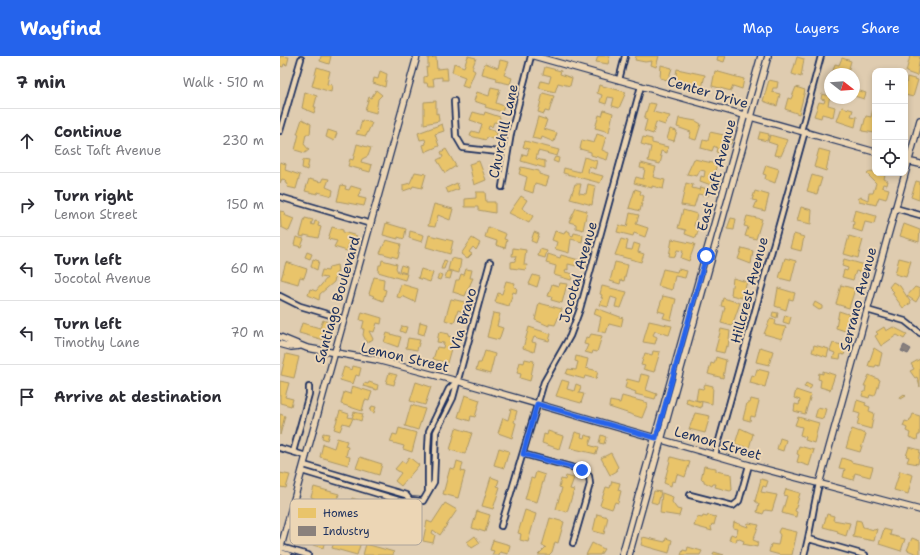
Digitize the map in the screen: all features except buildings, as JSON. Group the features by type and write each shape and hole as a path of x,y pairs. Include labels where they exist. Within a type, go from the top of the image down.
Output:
{"street":[{"name":"Santiago Boulevard","path":"294,499 417,56"},
{"name":"Center Drive","path":"532,56 872,151"},
{"name":"Churchill Lane","path":"502,187 507,153 532,56"},
{"path":"619,80 625,56"},
{"name":"East Taft Avenue","path":"748,116 761,56"},
{"name":"East Taft Avenue","path":"622,555 658,439 748,116 768,56"},
{"name":"Hillcrest Avenue","path":"715,455 803,131 821,56"},
{"path":"280,131 301,60"},
{"name":"Jocotal Avenue","path":"501,526 537,404 548,373 570,336 580,309 642,86"},
{"path":"454,101 456,136 463,148 507,153"},
{"name":"Serrano Avenue","path":"908,158 920,120"},
{"path":"908,161 920,164"},
{"name":"Serrano Avenue","path":"819,484 903,176"},
{"path":"280,197 371,224"},
{"path":"895,208 920,215"},
{"name":"Via Bravo","path":"422,501 428,491 428,449 430,431 449,389 457,381 490,262"},
{"path":"280,296 300,306 344,319"},
{"path":"867,310 905,321 920,333"},
{"name":"Lemon Street","path":"280,337 293,341 300,346"},
{"name":"Lemon Street","path":"280,344 292,347 300,346 335,354 378,360 457,381 749,465 920,510"},
{"path":"293,452 309,394 309,387"},
{"name":"East Taft Avenue","path":"629,555 658,439"},
{"path":"280,448 306,456"},
{"path":"523,454 582,470 589,476 590,484 573,544"},
{"path":"690,495 733,506 739,500 749,465"},
{"name":"Via Bravo","path":"303,468 406,495 409,499"},
{"path":"804,555 809,540 819,484"},
{"name":"Santiago Boulevard","path":"280,550 290,514"},
{"path":"809,540 865,555"},
{"path":"280,550 289,555"},
{"path":"280,550 308,555"}],"route":[{"path":"582,470 523,454 537,404 656,438 706,256"}]}
